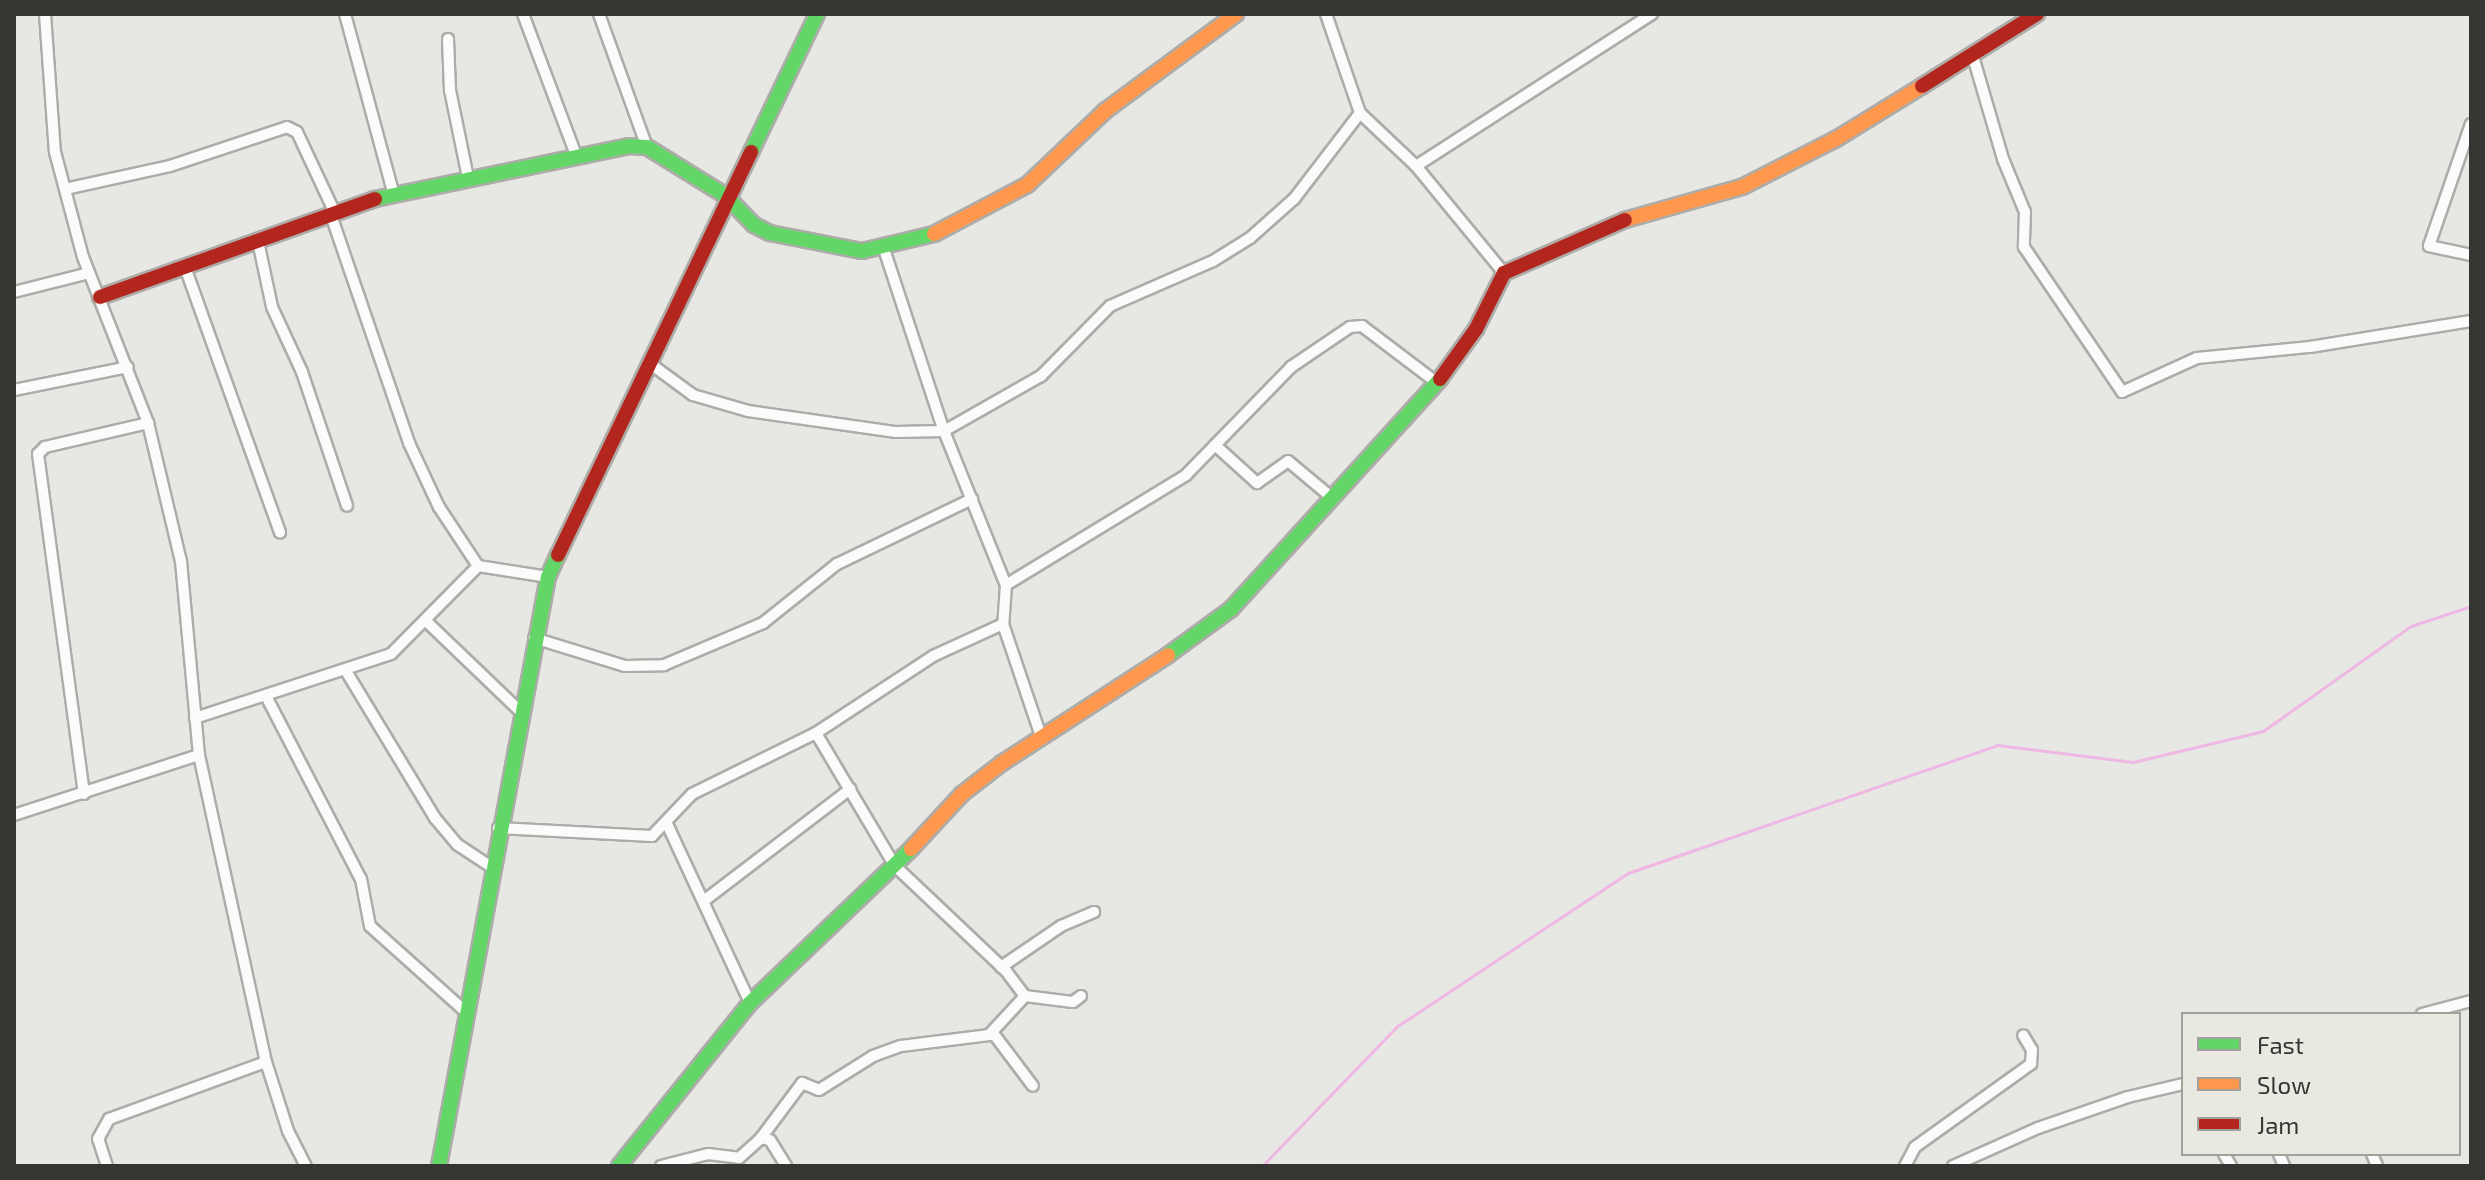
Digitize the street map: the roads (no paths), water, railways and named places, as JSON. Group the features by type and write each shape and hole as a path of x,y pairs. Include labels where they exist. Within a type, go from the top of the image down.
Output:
{"street":[{"path":"45,14 55,152 89,273 148,423 181,561 199,755 266,1062 288,1131 306,1166"},
{"path":"345,14 393,192"},
{"path":"523,14 577,158"},
{"path":"599,14 647,147 726,196 754,225 790,240 862,251 884,249 948,230 1027,185 1105,111 1236,14"},
{"path":"439,1166 498,828 548,577 726,196 817,14"},
{"path":"1326,14 1360,113 1416,166 1504,273"},
{"path":"1416,166 1652,14"},
{"path":"619,1166 750,1003 895,866 962,794 1116,693 1231,609 1437,383 1476,329 1504,273 1602,226 1742,187 1836,139 2037,14"},
{"path":"448,39 450,90 468,178"},
{"path":"1972,53 2003,159 2025,212 2024,247 2122,392 2197,358 2310,347 2471,321"},
{"path":"648,362 693,395 748,411 895,432 944,431 1041,376 1110,306 1213,261 1250,238 1294,199 1360,113"},
{"path":"2471,124 2429,246 2471,255"},
{"path":"65,189 170,166 287,127 297,132 333,214 409,443 439,507 478,566 548,577"},
{"path":"100,297 393,192 647,147"},
{"path":"258,241 272,307 302,372 347,506"},
{"path":"884,249 944,431 1006,585 1003,624 1042,739"},
{"path":"185,267 280,532"},
{"path":"14,292 89,273"},
{"path":"1006,585 1186,475 1291,367 1350,327 1362,326 1437,383"},
{"path":"14,390 128,367"},
{"path":"84,794 38,454 45,447 148,423"},
{"path":"1215,445 1257,483 1288,461 1331,497"},
{"path":"534,638 625,666 664,665 763,623 837,564 972,499"},
{"path":"195,718 267,698 346,671 403,647 478,566"},
{"path":"426,621 521,712"},
{"path":"498,828 623,838 652,836 667,824 692,794 816,733 933,656 1003,624"},
{"path":"346,671 435,818 458,845 493,868"},
{"path":"267,698 361,879 370,926 467,1013"},
{"path":"816,733 895,866 1001,967 1025,996 1073,1002 1081,996"},
{"path":"14,815 199,755"},
{"path":"705,900 850,789"},
{"path":"667,824 705,900 750,1003"},
{"path":"1001,967 1061,926 1094,912"},
{"path":"661,1166 708,1154 739,1158 761,1138 802,1083 819,1090 884,1051 993,1033 1025,996"},
{"path":"2430,1012 2471,1001"},
{"path":"993,1033 1033,1086"},
{"path":"1905,1166 1915,1147 2031,1064 2032,1050 2023,1035"},
{"path":"107,1166 98,1139 109,1119 266,1062"},
{"path":"1953,1166 2038,1128 2128,1097 2181,1084"},
{"path":"761,1138 770,1140 786,1166"}],"waterway":[{"path":"1262,1166 1396,1027 1628,873 1997,745 2133,762 2263,731 2411,626 2471,606"}]}
